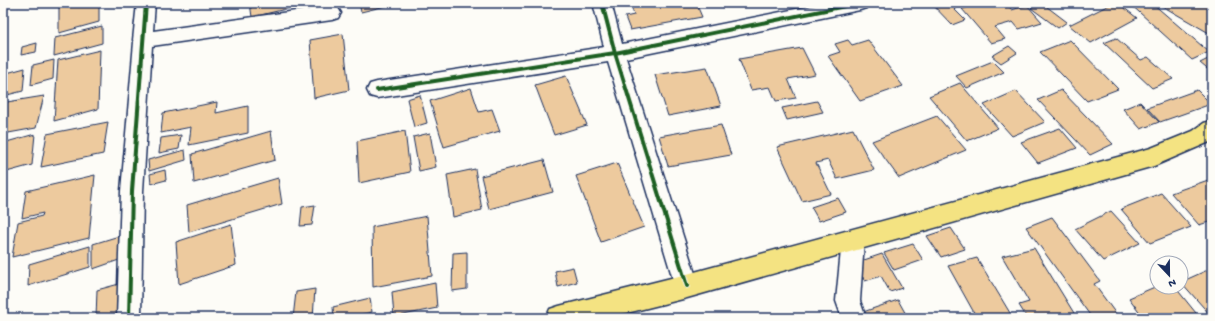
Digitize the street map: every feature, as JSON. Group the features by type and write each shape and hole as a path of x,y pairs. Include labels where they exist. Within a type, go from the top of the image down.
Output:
{"main road":[{"path":"559,318 687,286 1154,157 1200,137 1212,129"}],"street":[{"path":"129,318 132,191 142,40 146,3"},
{"path":"602,3 687,286"},
{"path":"377,90 616,53 860,3"},
{"path":"142,40 332,13"},
{"path":"853,240 848,301 854,318"}],"building":[{"path":"59,3 99,3 99,22 59,33"},
{"path":"250,3 289,3 290,8 252,17"},
{"path":"359,3 398,3 361,12"},
{"path":"630,3 696,3 702,17 630,30 625,17 634,15"},
{"path":"931,3 969,3 954,9 965,20 952,25"},
{"path":"983,3 1006,3 1012,10 1027,5 1042,22 1019,29 1013,22 995,27 1005,39 991,43 962,9"},
{"path":"1039,3 1042,3 1067,22 1058,28 1031,8"},
{"path":"1113,3 1118,3 1137,18 1091,43 1069,25"},
{"path":"1129,3 1152,3 1209,52 1192,60"},
{"path":"1157,3 1207,3 1212,6 1212,30 1209,33"},
{"path":"102,26 102,43 54,56 55,38"},
{"path":"343,34 349,90 314,98 310,40"},
{"path":"1116,38 1141,60 1148,57 1173,79 1152,88 1104,43"},
{"path":"848,40 852,45 868,40 903,86 860,101 828,56 840,52 835,44"},
{"path":"1070,40 1118,89 1087,101 1040,52"},
{"path":"37,43 36,52 21,55 22,47"},
{"path":"1009,46 1017,53 1001,63 992,56"},
{"path":"802,48 815,74 788,79 796,98 776,101 770,87 751,90 739,59"},
{"path":"100,50 98,109 54,121 58,60"},
{"path":"1212,57 1212,73 1200,63"},
{"path":"54,60 53,79 31,85 33,65"},
{"path":"993,61 1004,72 967,88 956,76"},
{"path":"707,67 721,106 668,116 655,75"},
{"path":"25,68 23,91 3,96 3,74"},
{"path":"566,76 587,125 554,135 535,85"},
{"path":"960,83 998,128 967,141 929,96"},
{"path":"471,88 479,112 492,109 500,131 444,147 430,101"},
{"path":"1061,90 1113,144 1090,155 1038,100"},
{"path":"1197,90 1211,104 1160,122 1147,108"},
{"path":"1016,91 1045,122 1012,136 984,105"},
{"path":"420,95 427,123 414,127 407,99"},
{"path":"44,96 36,128 3,134 3,118 7,102"},
{"path":"817,101 823,112 787,120 782,108"},
{"path":"217,102 216,113 248,106 248,133 189,145 191,127 161,133 163,113"},
{"path":"1140,102 1159,122 1141,129 1123,109"},
{"path":"937,116 966,150 899,178 872,141"},
{"path":"108,122 103,154 41,167 47,134"},
{"path":"721,125 731,155 668,166 659,136"},
{"path":"1060,128 1077,148 1038,163 1021,142"},
{"path":"853,129 874,170 837,179 828,160 816,163 831,194 802,201 777,147"},
{"path":"271,131 275,160 194,183 192,154"},
{"path":"405,131 410,172 359,183 357,141"},
{"path":"430,133 436,167 419,171 413,137"},
{"path":"35,134 32,165 3,173 3,143"},
{"path":"181,135 179,149 159,153 161,138"},
{"path":"185,150 186,160 149,171 148,160"},
{"path":"544,160 553,192 489,209 481,176"},
{"path":"617,163 644,227 601,242 576,176"},
{"path":"475,169 482,210 453,217 447,175"},
{"path":"165,170 166,180 151,184 150,174"},
{"path":"95,175 89,238 12,257 18,222 42,216 43,213 22,218 26,191"},
{"path":"278,178 282,204 189,232 187,205"},
{"path":"1211,179 1212,221 1199,225 1171,193"},
{"path":"1161,193 1191,227 1150,243 1121,209"},
{"path":"838,198 846,212 819,221 811,207"},
{"path":"315,205 312,225 300,226 302,207"},
{"path":"1111,211 1140,243 1103,261 1075,229"},
{"path":"427,216 432,276 373,287 372,227"},
{"path":"1052,217 1100,281 1094,284 1119,318 1092,318 1026,227"},
{"path":"231,224 236,265 179,284 176,242"},
{"path":"951,228 965,249 941,257 927,236"},
{"path":"119,236 119,260 93,269 93,244"},
{"path":"913,244 923,260 894,270 884,253"},
{"path":"90,246 90,267 28,286 29,264"},
{"path":"1034,248 1077,318 1027,318 1019,305 1029,302 1002,256"},
{"path":"467,252 467,289 452,291 453,253"},
{"path":"882,254 902,288 890,292 881,276 865,281 855,263"},
{"path":"977,258 1013,318 977,318 948,266"},
{"path":"573,267 577,282 558,287 555,271"},
{"path":"1212,268 1212,317 1189,291 1189,278"},
{"path":"435,283 437,308 394,317 392,292"},
{"path":"119,284 118,314 103,318 96,318 97,290"},
{"path":"315,289 313,318 293,318 296,292"},
{"path":"1149,289 1149,295 1181,295 1200,318 1144,318 1129,298"},
{"path":"370,298 372,312 347,318 334,318 333,307"},
{"path":"898,300 908,318 866,318 863,312"}],"cycle path":[{"path":"129,318 132,191 146,3"},
{"path":"602,3 615,53 687,286"},
{"path":"377,90 615,53 860,3"}]}
